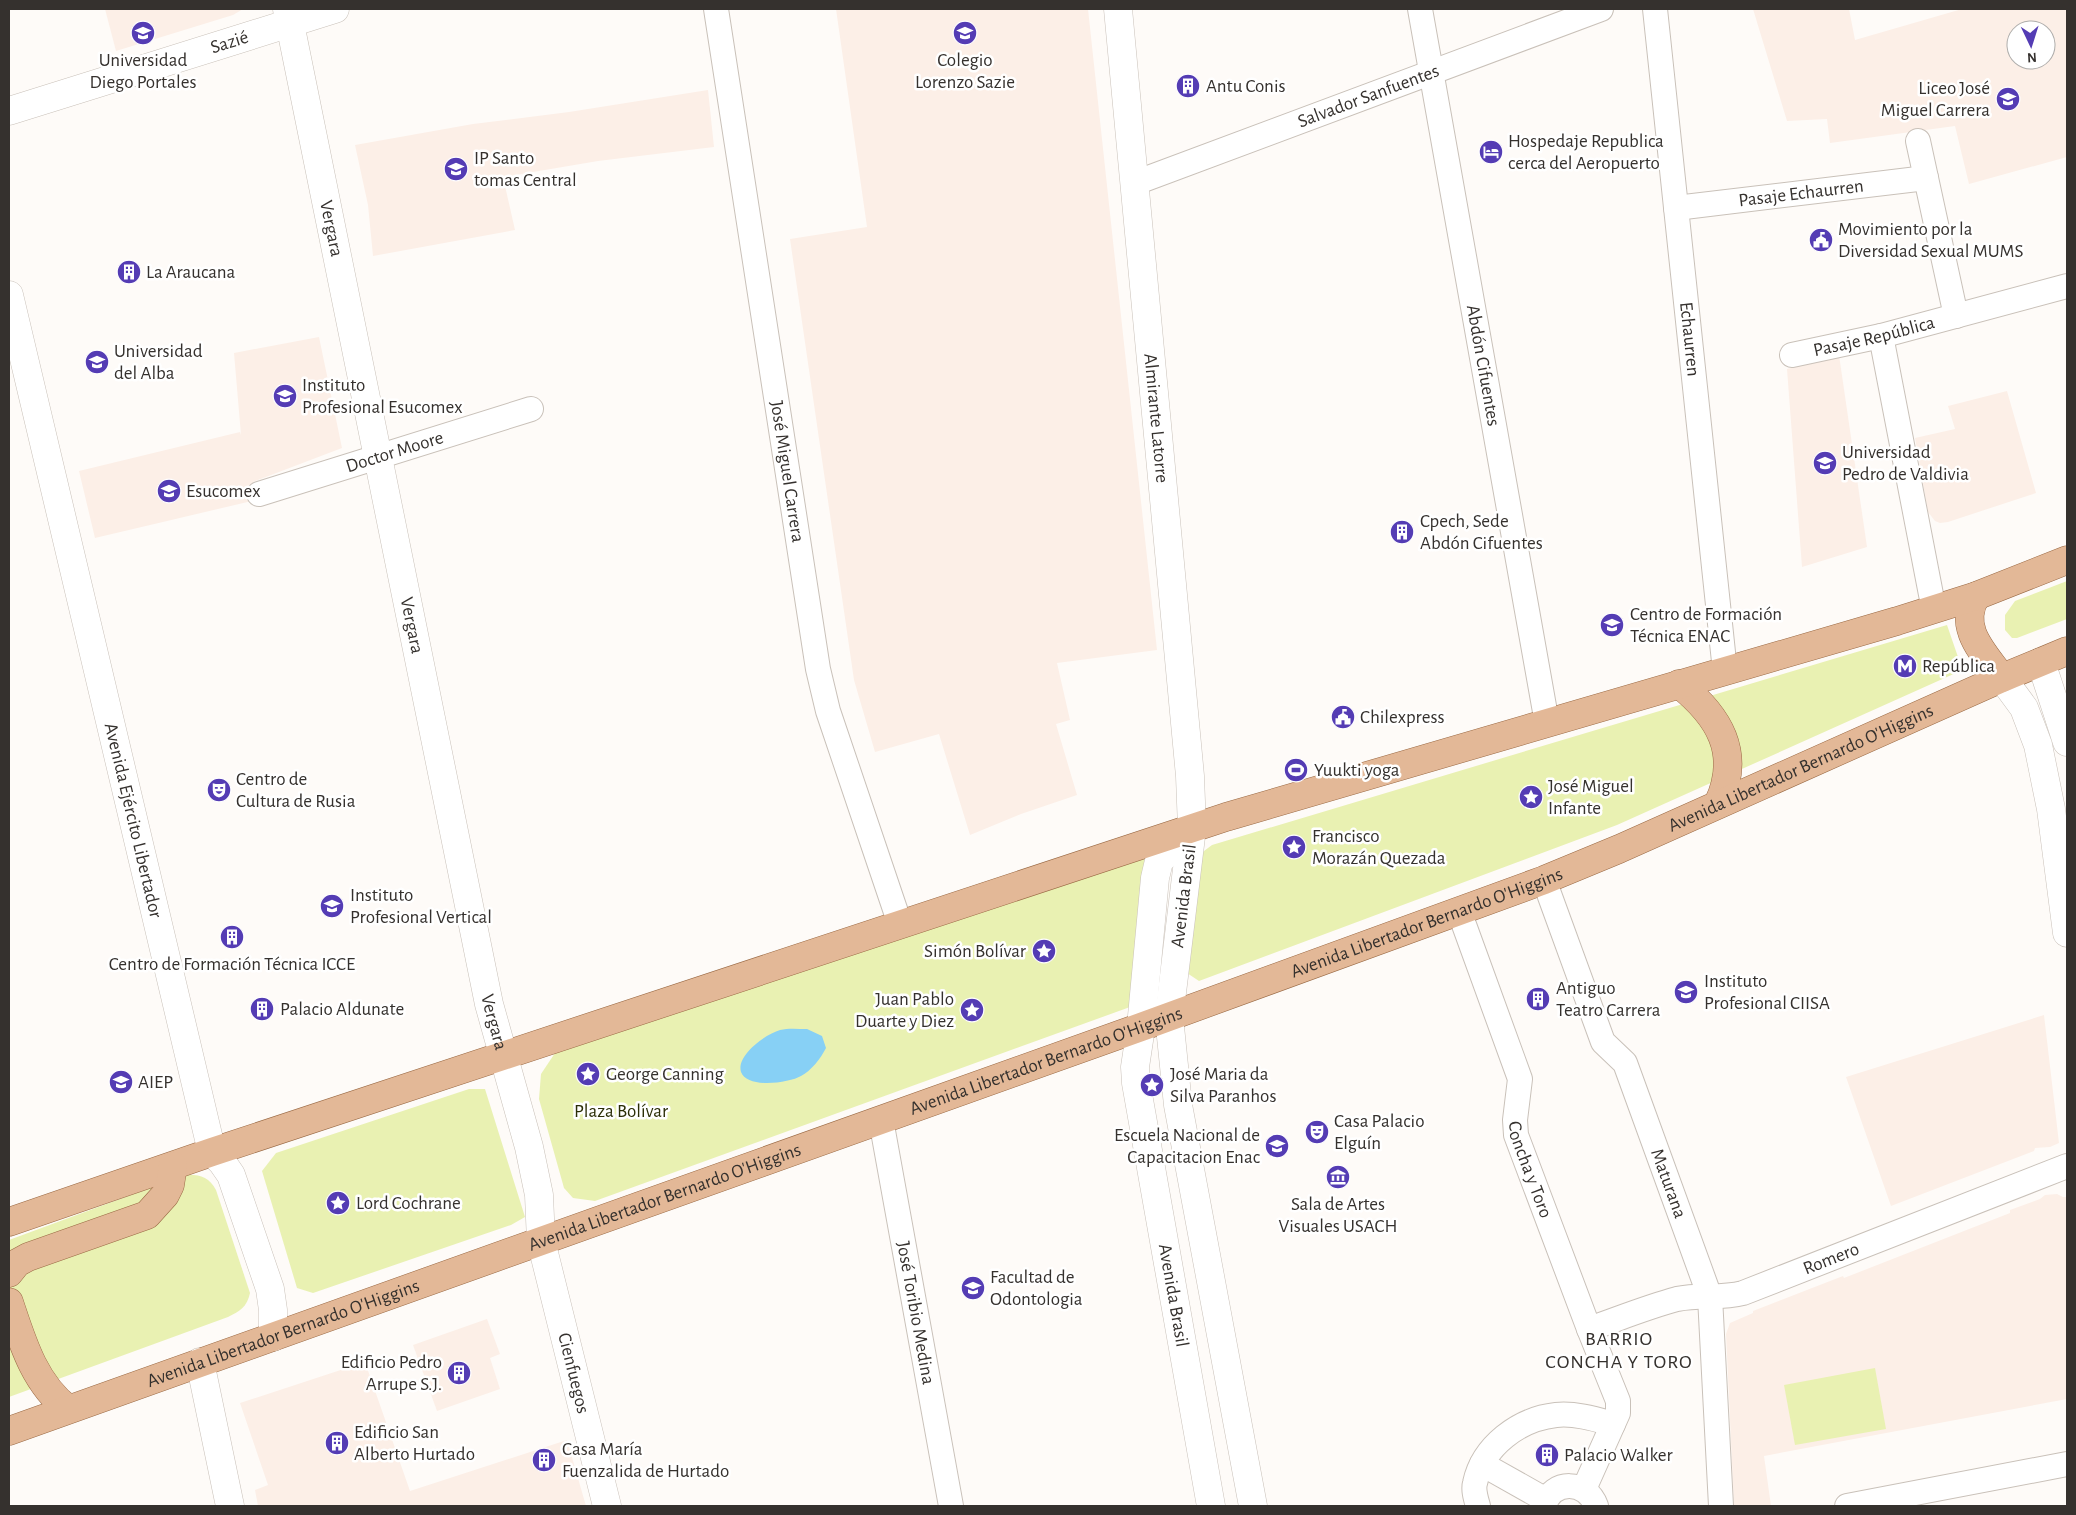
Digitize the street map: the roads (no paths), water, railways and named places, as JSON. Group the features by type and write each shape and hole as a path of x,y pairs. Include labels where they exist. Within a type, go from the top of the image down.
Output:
{"main road":[{"path":"9,1222 212,1152 1192,828 1547,722 1934,610 1976,596 2067,560"},
{"path":"1976,596 1970,607 1970,627 1983,653 2002,678"},
{"name":"Avenida Libertador Bernardo O'Higgins","path":"9,1431 1169,1017 1544,880 1619,849 2002,678 2067,652"},
{"path":"1679,684 1707,710 1717,722 1724,737 1728,753 1728,766 1724,792 1718,804"},
{"path":"9,1273 17,1263 28,1257 147,1214 165,1195 170,1185 173,1166"},
{"path":"9,1302 31,1362 40,1378 57,1400 68,1409"}],"street":[{"name":"Sazié","path":"9,110 288,16 335,9"},
{"name":"José Miguel Carrera","path":"716,9 818,669 828,711 900,924"},
{"name":"Almirante Latorre","path":"1118,9 1190,768 1192,828"},
{"name":"Abdón Cifuentes","path":"1420,9 1547,722"},
{"name":"Salvador Sanfuentes","path":"1135,183 1601,9"},
{"name":"Echaurren","path":"1655,9 1725,670"},
{"name":"Vergara","path":"288,16 488,998 518,1105 538,1188 541,1241"},
{"name":"Pasaje República","path":"1918,141 1956,316"},
{"name":"Pasaje Echaurren","path":"1676,208 1926,178"},
{"name":"Pasaje República","path":"1792,355 1880,336 2067,286"},
{"name":"Avenida Ejército Libertador","path":"9,295 212,1152 231,1175 270,1289 274,1310 273,1337"},
{"path":"1880,336 1934,610"},
{"name":"Doctor Moore","path":"259,494 531,409"},
{"path":"2041,662 2067,742"},
{"path":"2002,678 2024,708 2038,746 2051,809 2067,934"},
{"name":"Avenida Brasil","path":"1192,828 1169,1017 1178,1106 1253,1506"},
{"name":"Avenida Brasil","path":"1192,828 1159,861 1155,878 1141,1027 1134,1067 1139,1106 1211,1506"},
{"name":"Maturana","path":"1544,880 1603,1042 1625,1063 1710,1297 1721,1506"},
{"name":"Concha y Toro","path":"1459,911 1520,1079 1515,1120 1516,1135 1620,1407 1590,1498"},
{"name":"José Toribio Medina","path":"881,1120 951,1506"},
{"name":"Romero","path":"1589,1329 1678,1299 1693,1296 1727,1297 1743,1293 2067,1166"},
{"name":"Cienfuegos","path":"541,1241 607,1506"},
{"path":"200,1362 230,1506"},
{"path":"1478,1506 1474,1485 1482,1464 1497,1443 1521,1425 1539,1418 1558,1415 1588,1417 1613,1424"},
{"path":"1482,1464 1545,1503 1554,1490 1566,1485 1590,1498"},
{"path":"1847,1506 2067,1464"}],"water":[{"path":"783,1029 807,1029 822,1036 826,1048 805,1074 787,1081 759,1083 751,1081 741,1072 741,1065 747,1052 767,1036"}],"place":[{"name":"Universidad Diego Portales","path":"143,33"},
{"name":"Colegio Lorenzo Sazie","path":"965,33"},
{"name":"Antu Conis","path":"1188,86"},
{"name":"Liceo José Miguel Carrera","path":"2008,99"},
{"name":"Hospedaje Republica cerca del Aeropuerto","path":"1491,152"},
{"name":"IP Santo tomas Central","path":"456,169"},
{"name":"Movimiento por la Diversidad Sexual MUMS","path":"1821,240"},
{"name":"La Araucana","path":"129,272"},
{"name":"Universidad del Alba","path":"97,362"},
{"name":"Instituto Profesional Esucomex","path":"285,396"},
{"name":"Universidad Pedro de Valdivia","path":"1825,463"},
{"name":"Esucomex","path":"169,491"},
{"name":"Cpech, Sede Abdón Cifuentes","path":"1402,532"},
{"name":"Centro de Formación Técnica ENAC","path":"1612,625"},
{"name":"República","path":"1905,666"},
{"name":"Chilexpress","path":"1343,717"},
{"name":"Yuukti yoga","path":"1296,770"},
{"name":"Centro de Cultura de Rusia","path":"219,790"},
{"name":"José Miguel Infante","path":"1531,797"},
{"name":"Francisco Morazán Quezada","path":"1294,847"},
{"name":"Instituto Profesional Vertical","path":"332,906"},
{"name":"Centro de Formación Técnica ICCE","path":"232,937"},
{"name":"Simón Bolívar","path":"1044,951"},
{"name":"Instituto Profesional CIISA","path":"1686,992"},
{"name":"Antiguo Teatro Carrera","path":"1538,999"},
{"name":"Palacio Aldunate","path":"262,1009"},
{"name":"Juan Pablo Duarte y Diez","path":"972,1010"},
{"name":"George Canning","path":"588,1074"},
{"name":"AIEP","path":"121,1082"},
{"name":"José Maria da Silva Paranhos","path":"1152,1085"},
{"name":"Casa Palacio Elguín","path":"1317,1132"},
{"name":"Escuela Nacional de Capacitacion Enac","path":"1277,1146"},
{"name":"Sala de Artes Visuales USACH","path":"1338,1177"},
{"name":"Lord Cochrane","path":"338,1203"},
{"name":"Facultad de Odontologia","path":"973,1288"},
{"name":"Edificio Pedro Arrupe S.J.","path":"459,1373"},
{"name":"Edificio San Alberto Hurtado","path":"337,1443"},
{"name":"Palacio Walker","path":"1547,1455"},
{"name":"Casa María Fuenzalida de Hurtado","path":"544,1460"}],"district":[{"name":"BARRIO CONCHA Y TORO","path":"1619,1350"}],"park label":[{"name":"Plaza Bolívar","path":"621,1111"}]}
